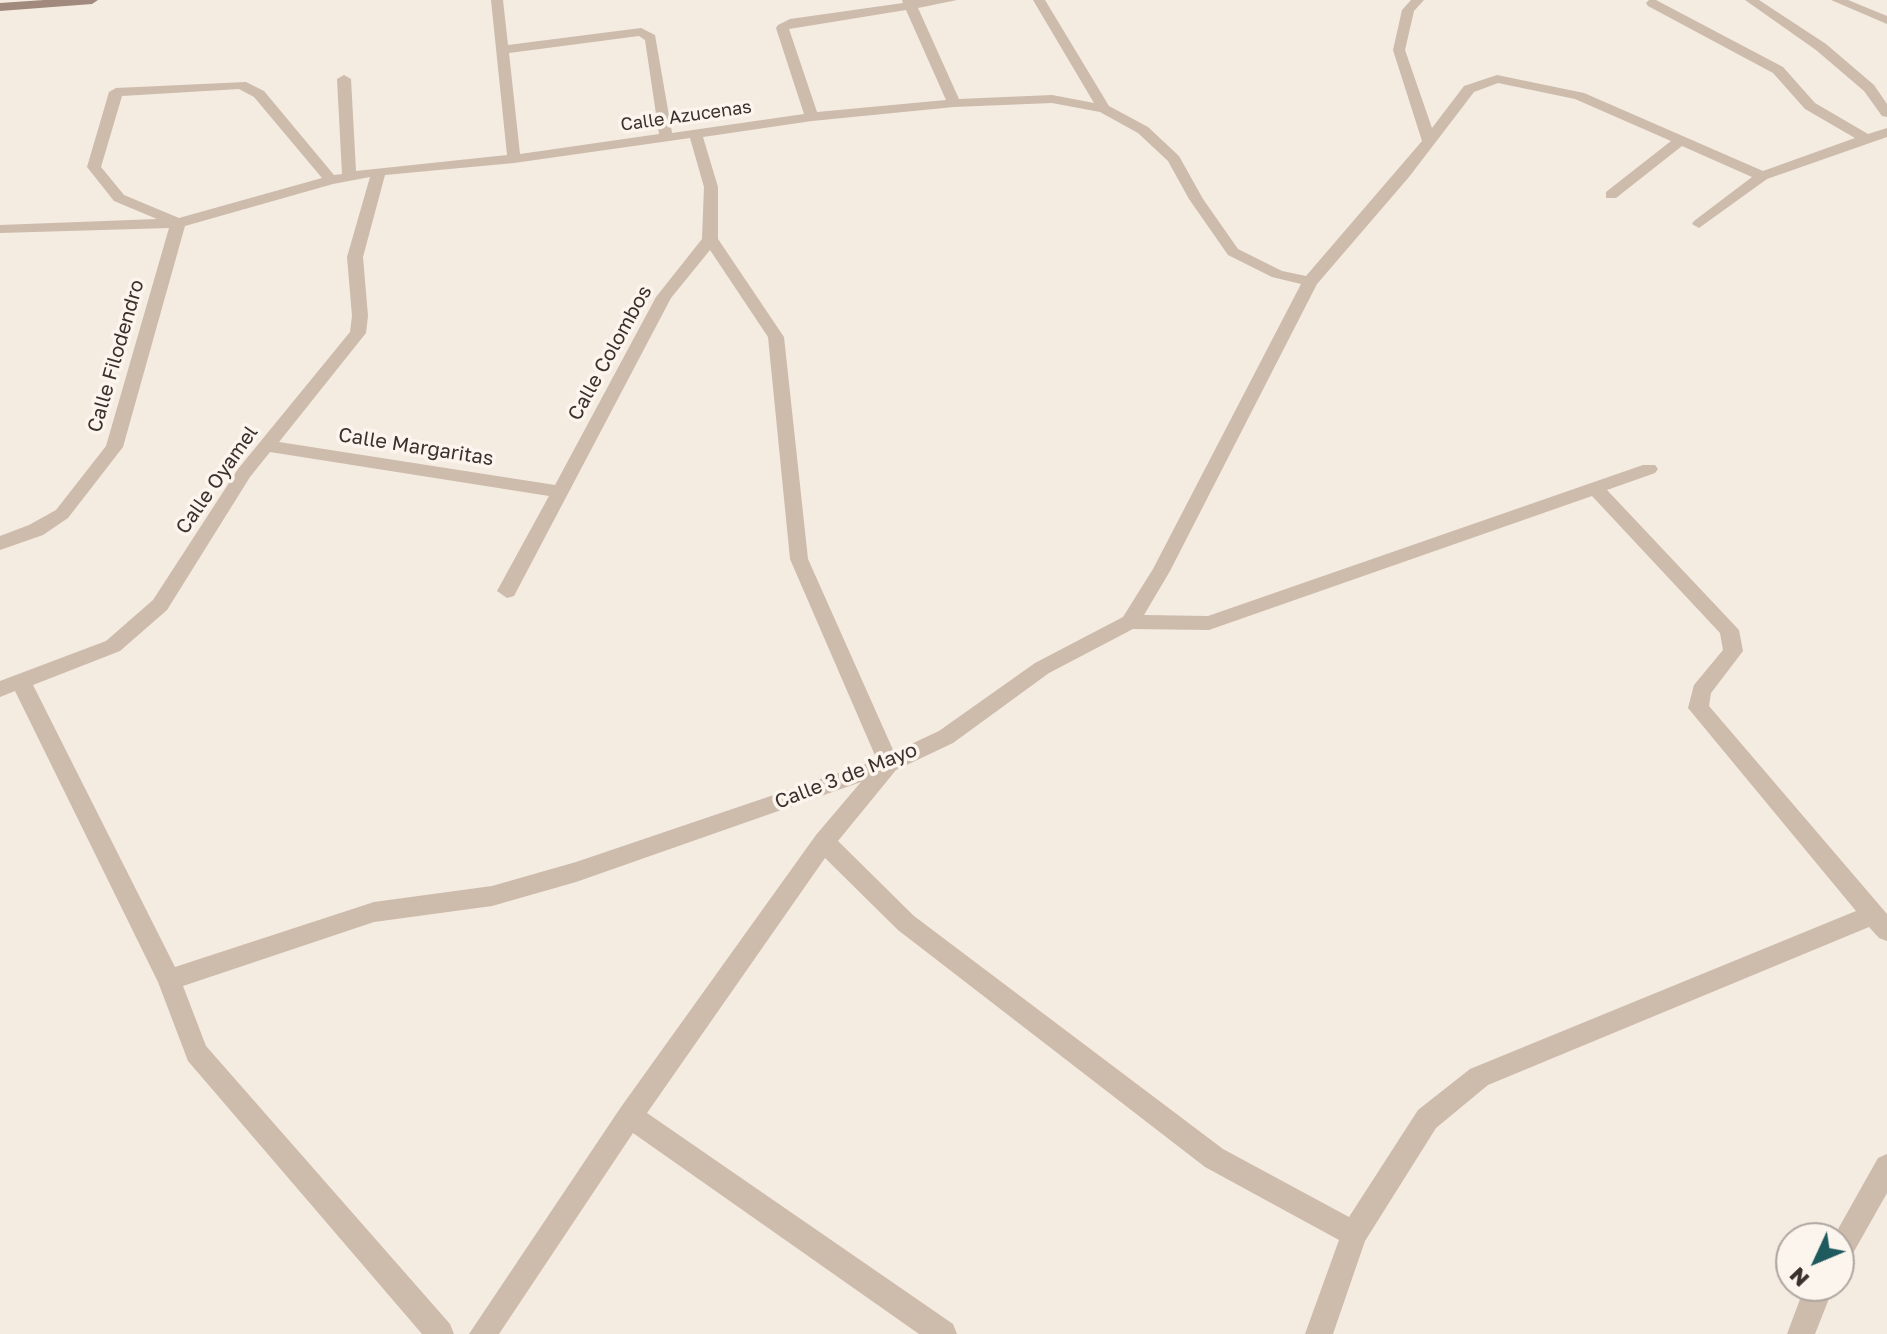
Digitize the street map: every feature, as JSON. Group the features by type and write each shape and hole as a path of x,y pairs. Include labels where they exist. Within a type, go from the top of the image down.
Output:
{"street":[{"path":"0,7 92,0"},
{"path":"497,0 514,159"},
{"path":"812,117 782,28 790,23 908,2 951,0"},
{"path":"1039,0 1104,109"},
{"path":"1418,0 1408,10 1399,50 1429,141"},
{"path":"1751,0 1833,57 1869,88 1887,113"},
{"path":"1837,0 1887,20"},
{"path":"908,2 954,103"},
{"path":"1652,3 1778,70 1810,106 1866,139"},
{"path":"502,50 641,32 651,38 666,137"},
{"path":"344,79 349,177"},
{"path":"1130,622 1161,571 1310,282 1404,174 1469,89 1497,79 1579,96 1762,176"},
{"path":"178,223 119,198 94,167 116,92 241,85 259,94 331,180"},
{"name":"Calle Azucenas","path":"0,229 178,223 331,180 379,171 514,159 812,117 954,103 1052,99 1104,109 1143,130 1174,159 1196,199 1233,252 1277,274 1310,282"},
{"path":"1699,224 1762,176 1887,132"},
{"path":"483,1334 630,1116 824,842 889,764 799,559 776,337 710,239 711,187 695,133"},
{"path":"1611,195 1681,140"},
{"name":"Calle Oyamel","path":"10,685 113,646 160,605 244,473 358,333 360,316 355,257 379,171"},
{"name":"Calle Filodendro","path":"0,543 36,530 62,514 114,447 178,223"},
{"name":"Calle Colombos","path":"507,591 664,297 710,239"},
{"name":"Calle Margaritas","path":"266,446 560,492"},
{"path":"1130,622 1209,623 1649,469"},
{"path":"1319,1334 1354,1234 1427,1119 1479,1077 1880,923 1698,708 1701,691 1733,651 1729,630 1595,488"},
{"name":"Calle 3 de Mayo","path":"169,980 374,912 492,896 576,872 889,764 946,737 1042,668 1130,622"},
{"path":"10,685 169,980 197,1053 440,1334"},
{"path":"824,842 906,923 1214,1158 1354,1234"},
{"path":"630,1116 943,1334"},
{"path":"1855,1224 1887,1167"},
{"path":"1801,1334 1811,1302"}]}
